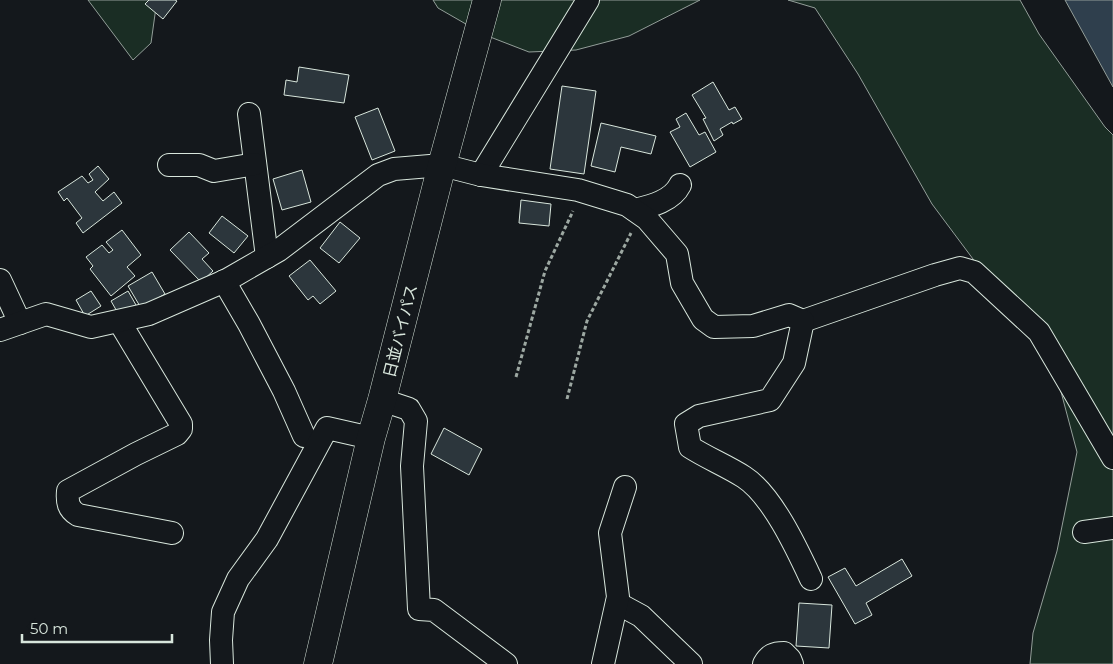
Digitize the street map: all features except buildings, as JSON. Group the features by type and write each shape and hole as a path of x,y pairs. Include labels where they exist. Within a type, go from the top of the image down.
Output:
{"highway":[{"name":"日並バイパス","path":"318,664 370,438 382,400 442,165 487,0"}],"street":[{"path":"481,175 588,0"},
{"path":"249,114 267,257"},
{"path":"169,165 199,165 214,171 255,164"},
{"path":"0,280 10,327 46,314 91,327 149,314 224,281 267,257 378,175 400,168 442,165 481,175 582,191 627,205 647,219 677,254 682,283 703,319 714,326 752,326 789,316 803,321 934,274 960,268 974,272 1039,332 1113,458"},
{"path":"637,212 655,205 677,191 680,185"},
{"path":"224,281 280,383 304,436"},
{"path":"119,321 181,424 181,429 177,434 68,491 67,500 71,511 78,516 172,533"},
{"path":"803,321 794,363 770,400 699,416 686,424 690,447 746,478 768,500 795,543 811,579"},
{"path":"382,400 409,409 416,421 412,466 419,609 434,610 506,664"},
{"path":"222,664 221,640 224,612 238,579 267,539 328,428 370,438"},
{"path":"603,664 618,597 610,533 625,487"},
{"path":"1084,532 1113,528"},
{"path":"617,603 641,616 691,664"},
{"path":"764,664 768,657 777,653 784,653 792,664"}],"path":[{"path":"516,377 545,271 582,191"},
{"path":"567,398 587,321 637,212"}],"green space":[{"path":"88,0 157,0 151,43 133,60"},
{"path":"433,0 700,0 629,36 576,50 529,52 485,35 438,8"},
{"path":"788,0 1020,0 1039,34 1105,127 1113,135 1113,664 1030,664 1033,633 1057,551 1077,452 1060,388 1020,322 932,204 858,74 815,8"}],"water":[{"path":"1065,0 1113,0 1113,87"}]}
